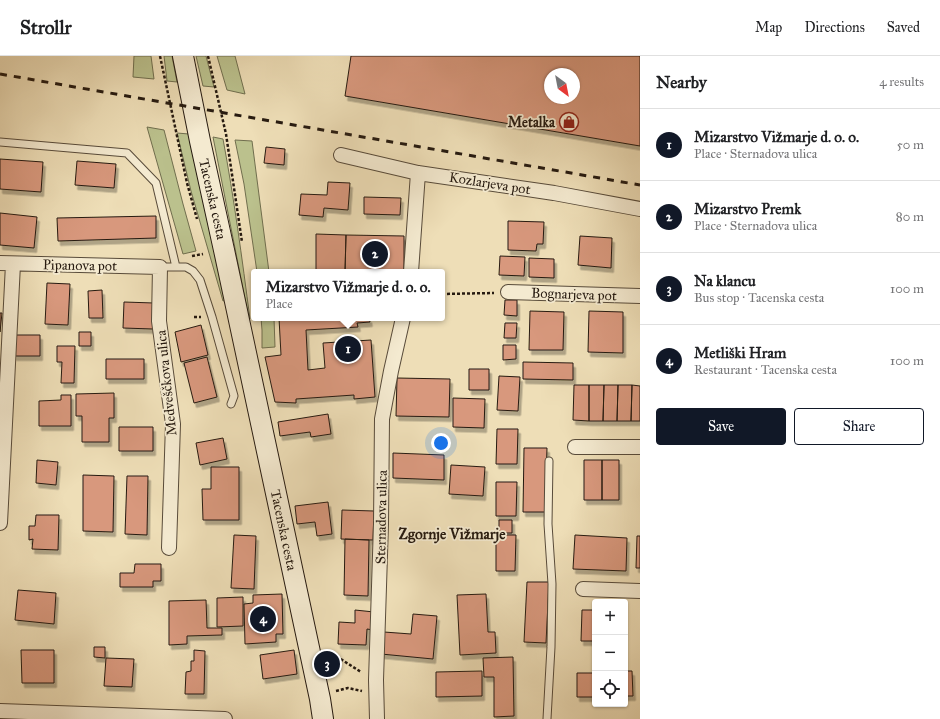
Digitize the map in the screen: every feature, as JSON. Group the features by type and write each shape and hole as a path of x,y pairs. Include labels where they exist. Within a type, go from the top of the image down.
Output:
{"main road":[{"name":"Tacenska cesta","path":"183,56 323,719"}],"street":[{"name":"Kozlarjeva pot","path":"341,155 418,173 554,193 640,209"},
{"path":"411,269 418,173"},
{"path":"0,523 6,263"},
{"name":"Pipanova pot","path":"6,263 160,266"},
{"name":"Medveščkova ulica","path":"160,266 159,320 173,424 169,548"},
{"name":"Bognarjeva pot","path":"508,292 640,296"},
{"name":"Sternadova ulica","path":"377,719 376,687 381,532 382,419 390,371 403,321"},
{"path":"575,447 640,447"},
{"path":"583,589 640,591"},
{"path":"0,711 225,719"}],"lane":[{"path":"0,142 127,153 156,183 176,267"},
{"path":"160,266 186,267 200,280 234,396 231,404"},
{"path":"548,719 552,647 552,584 548,524 549,461"}],"path":[{"name":"Tacenska cesta","path":"208,56 226,134 243,245"},
{"path":"445,294 508,292"},
{"path":"328,651 376,687"},
{"path":"336,690 376,687"}],"green space":[{"path":"134,56 151,56 154,79 133,77"},
{"path":"164,56 172,56 177,82 167,81"},
{"path":"196,56 206,56 214,87 203,86"},
{"path":"217,56 235,56 245,94 227,90"},
{"path":"147,127 164,130 196,251 183,254"},
{"path":"177,133 189,134 226,300 223,301 191,191"},
{"path":"213,137 223,139 250,319 249,319"},
{"path":"235,140 252,141 269,269 257,269 244,184"},
{"path":"261,321 274,321 275,347 262,348"}],"building":[{"name":"Metalka","path":"351,56 640,56 640,146 345,96"},
{"path":"266,147 285,149 284,165 264,163"},
{"path":"0,159 43,162 41,192 0,189"},
{"path":"77,161 116,164 114,188 75,185"},
{"path":"328,182 350,183 348,210 324,208 323,217 299,215 301,194 327,195"},
{"path":"364,197 401,198 400,215 364,214"},
{"path":"0,213 37,217 34,248 0,245"},
{"path":"156,216 156,238 58,241 57,218"},
{"path":"508,221 544,222 543,244 537,244 536,251 508,250"},
{"path":"316,234 346,235 345,269 316,269"},
{"path":"346,235 404,236 404,269 345,269"},
{"path":"580,236 612,238 611,268 578,265"},
{"path":"500,256 525,257 524,276 499,275"},
{"path":"529,258 554,259 554,278 529,277"},
{"path":"47,283 70,284 68,325 45,324"},
{"path":"102,290 103,318 89,318 88,291"},
{"path":"505,300 517,300 517,316 504,315"},
{"path":"124,302 154,303 153,329 123,328"},
{"path":"530,311 564,312 563,350 529,350"},
{"path":"589,311 623,312 623,353 588,352"},
{"path":"0,313 2,313 0,332"},
{"path":"279,321 370,321 357,323 358,327 306,330 308,370 325,368 323,343 371,340 375,397 354,399 354,395 296,399 296,403 275,402 265,357 281,355"},
{"path":"505,323 517,323 516,338 504,338"},
{"path":"201,325 208,355 181,362 175,332"},
{"path":"79,332 91,332 91,346 79,346"},
{"path":"15,335 40,335 40,356 14,356"},
{"path":"503,345 516,345 516,359 503,360"},
{"path":"57,346 75,346 74,383 61,383 62,362 57,362"},
{"path":"207,357 217,397 194,403 184,363"},
{"path":"106,359 144,359 144,379 106,379"},
{"path":"523,362 573,363 573,380 523,379"},
{"path":"469,369 489,369 489,390 469,390"},
{"path":"499,376 520,377 518,411 497,410"},
{"path":"397,378 450,379 449,417 396,416"},
{"path":"574,385 589,385 589,421 573,420"},
{"path":"589,385 604,385 603,421 589,421"},
{"path":"604,385 618,385 617,421 603,421"},
{"path":"618,385 632,385 631,421 617,421"},
{"path":"632,385 640,386 640,421 631,421"},
{"path":"114,393 114,418 109,418 109,442 82,442 82,416 76,416 76,394"},
{"path":"61,395 71,395 71,426 39,426 39,401 61,400"},
{"path":"453,398 485,399 484,428 453,427"},
{"path":"328,414 331,434 311,437 310,432 280,436 278,422"},
{"path":"119,427 153,427 153,451 119,451"},
{"path":"497,429 518,429 517,464 496,464"},
{"path":"223,438 227,459 200,465 196,443"},
{"path":"524,448 547,448 545,512 523,512"},
{"path":"393,453 444,455 444,480 393,478"},
{"path":"37,460 58,462 56,485 36,483"},
{"path":"584,460 602,460 602,500 584,500"},
{"path":"602,460 619,460 619,500 602,500"},
{"path":"451,465 485,467 483,496 449,494"},
{"path":"211,467 239,467 239,520 203,520 202,489 211,489"},
{"path":"83,475 114,476 113,532 83,531"},
{"path":"127,476 148,476 147,535 125,534"},
{"path":"496,482 517,482 516,516 496,516"},
{"path":"328,502 332,534 317,536 315,522 297,524 295,506"},
{"path":"342,510 374,511 373,540 341,539"},
{"path":"36,515 59,515 58,550 32,549 33,539 29,540 29,526 35,526"},
{"path":"499,520 512,520 512,533 499,533"},
{"path":"234,535 256,536 254,589 231,588"},
{"path":"496,535 516,535 515,571 496,571"},
{"path":"575,535 627,538 626,571 573,569"},
{"path":"637,536 640,536 640,568 636,568"},
{"path":"345,539 369,540 368,596 344,595"},
{"path":"135,564 161,564 161,581 153,581 153,587 120,587 120,573 134,573"},
{"path":"527,582 549,582 546,643 524,642"},
{"path":"18,590 56,593 54,624 15,620"},
{"path":"282,594 283,634 276,634 276,642 245,644 244,604 253,603 253,595"},
{"path":"486,594 488,632 495,632 496,653 460,655 457,595"},
{"path":"243,597 243,626 217,627 217,598"},
{"path":"206,600 207,628 222,628 222,635 187,636 187,644 169,645 169,601"},
{"path":"355,610 374,612 373,630 367,629 366,645 338,644 339,622 355,623"},
{"path":"582,610 592,610 592,641 581,641"},
{"path":"413,614 437,616 433,659 381,654 384,632 411,634"},
{"path":"94,647 105,647 105,658 94,657"},
{"path":"21,650 54,650 54,683 22,683"},
{"path":"194,650 205,651 204,694 185,694 186,672 191,671 191,661 194,661"},
{"path":"294,650 297,674 263,679 260,655"},
{"path":"513,657 514,716 494,717 494,677 484,677 483,658"},
{"path":"106,658 134,659 132,687 104,686"},
{"path":"482,671 482,696 436,697 436,672"},
{"path":"628,671 632,671 633,696 628,696"},
{"path":"577,673 592,673 592,697 577,697"}],"railway":[{"path":"0,74 640,185"}],"place":[{"name":"Metalka","path":"569,122"},
{"name":"Mizarstvo Premk","path":"375,254"},
{"name":"Mizarstvo Vižmarje d. o. o.","path":"348,349"},
{"name":"Metliški Hram","path":"263,619"},
{"name":"Na klancu","path":"327,664"}],"district":[{"name":"Zgornje Vižmarje","path":"452,534"}]}
